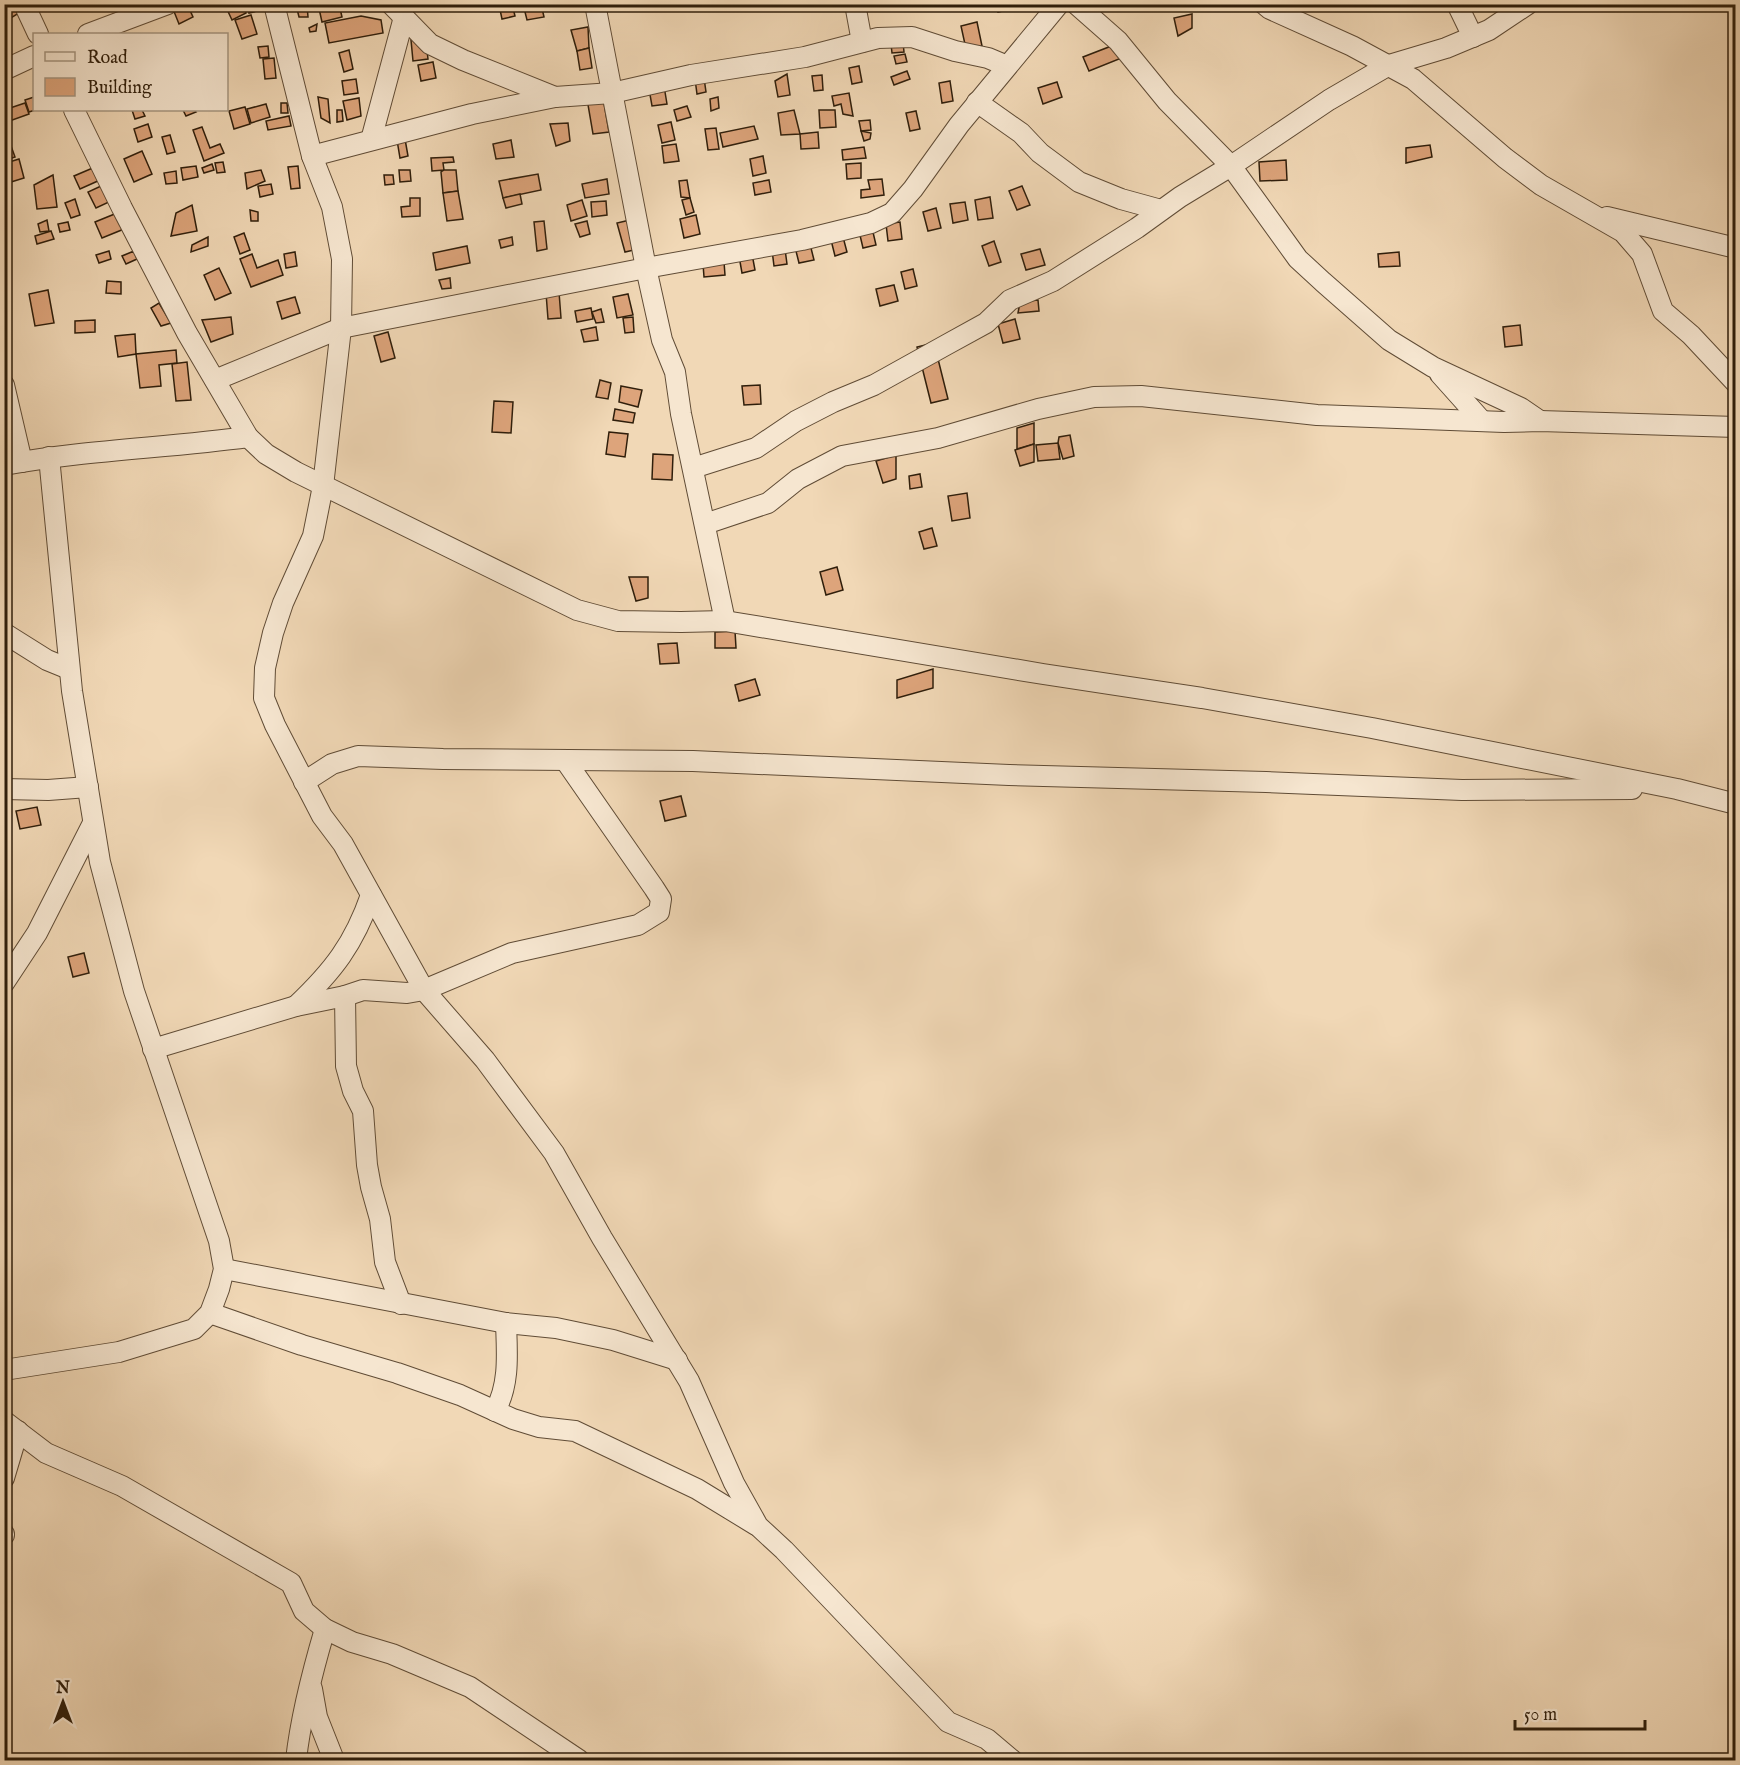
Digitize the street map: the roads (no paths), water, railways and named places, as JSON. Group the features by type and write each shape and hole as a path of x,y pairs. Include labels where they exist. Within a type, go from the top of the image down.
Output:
{"street":[{"path":"24,4 38,33"},
{"path":"274,4 312,156 332,207 342,260 341,328 323,486 313,536 283,603 273,633 265,668 264,698 322,816 343,844 424,990 485,1060 554,1153 602,1238 689,1381 734,1483 758,1526"},
{"path":"595,4 646,268 662,340 675,372 681,414 726,621"},
{"path":"855,4 862,42"},
{"path":"215,380 341,328 802,240 871,223 892,213 913,189 977,102 1059,4"},
{"path":"1076,4 1118,41 1167,101 1231,166 1298,260 1389,340 1433,367 1521,408 1540,422"},
{"path":"1264,4 1270,9 1310,25 1389,65 1413,80 1505,158 1541,185 1623,232 1642,254 1663,311 1691,335 1736,383"},
{"path":"1457,4 1473,37"},
{"path":"693,468 756,448 796,422 833,402 874,385 926,357 986,323 1010,300 1053,281 1329,100 1389,65 1437,51 1489,30 1528,4"},
{"path":"91,33 161,6"},
{"path":"371,140 398,11"},
{"path":"398,11 430,44 463,60 555,97"},
{"path":"312,156 472,114 555,97 612,93 691,75 804,57 878,38 912,38 988,58 1007,66"},
{"path":"4,70 33,56"},
{"path":"977,102 1021,133 1040,153 1079,182 1121,200 1161,210"},
{"path":"74,111 187,333 248,437 266,454 323,486 577,609 618,621 726,621 1202,698 1372,728 1677,789 1736,804"},
{"path":"1590,213 1736,248"},
{"path":"1433,367 1482,422"},
{"path":"4,386 13,463 50,457 194,445 248,437"},
{"path":"705,524 768,503 798,479 842,456 938,438 1038,409 1094,397 1141,396 1317,415 1482,422 1736,427"},
{"path":"4,1370 119,1353 194,1329 210,1313 224,1269 219,1241 134,991 100,862 69,669 50,457"},
{"path":"4,633 47,660 69,669"},
{"path":"304,783 332,764 358,756 693,761 1009,775 1461,790 1677,789"},
{"path":"153,1049 296,1006 363,990 407,993 424,990 512,953 638,925 659,912 661,899 565,760"},
{"path":"4,789 88,788"},
{"path":"4,983 37,933 93,823"},
{"path":"296,1006 323,980 343,956 361,923 371,895"},
{"path":"345,996 346,1066 353,1091 363,1111 367,1165 380,1219 385,1262 400,1304"},
{"path":"224,1269 506,1323 556,1328 613,1340 677,1360"},
{"path":"210,1313 302,1345 397,1373 460,1395 539,1427 575,1431 697,1489 758,1526 784,1550 948,1722 987,1739 1012,1761"},
{"path":"495,1411 500,1401 508,1367 506,1323"},
{"path":"4,1478 11,1426 46,1453 122,1486 291,1583 304,1611 326,1629 352,1642 392,1654 470,1688 579,1761"},
{"path":"296,1761 300,1725 310,1679 326,1629"},
{"path":"310,1679 317,1717 334,1761"}]}
